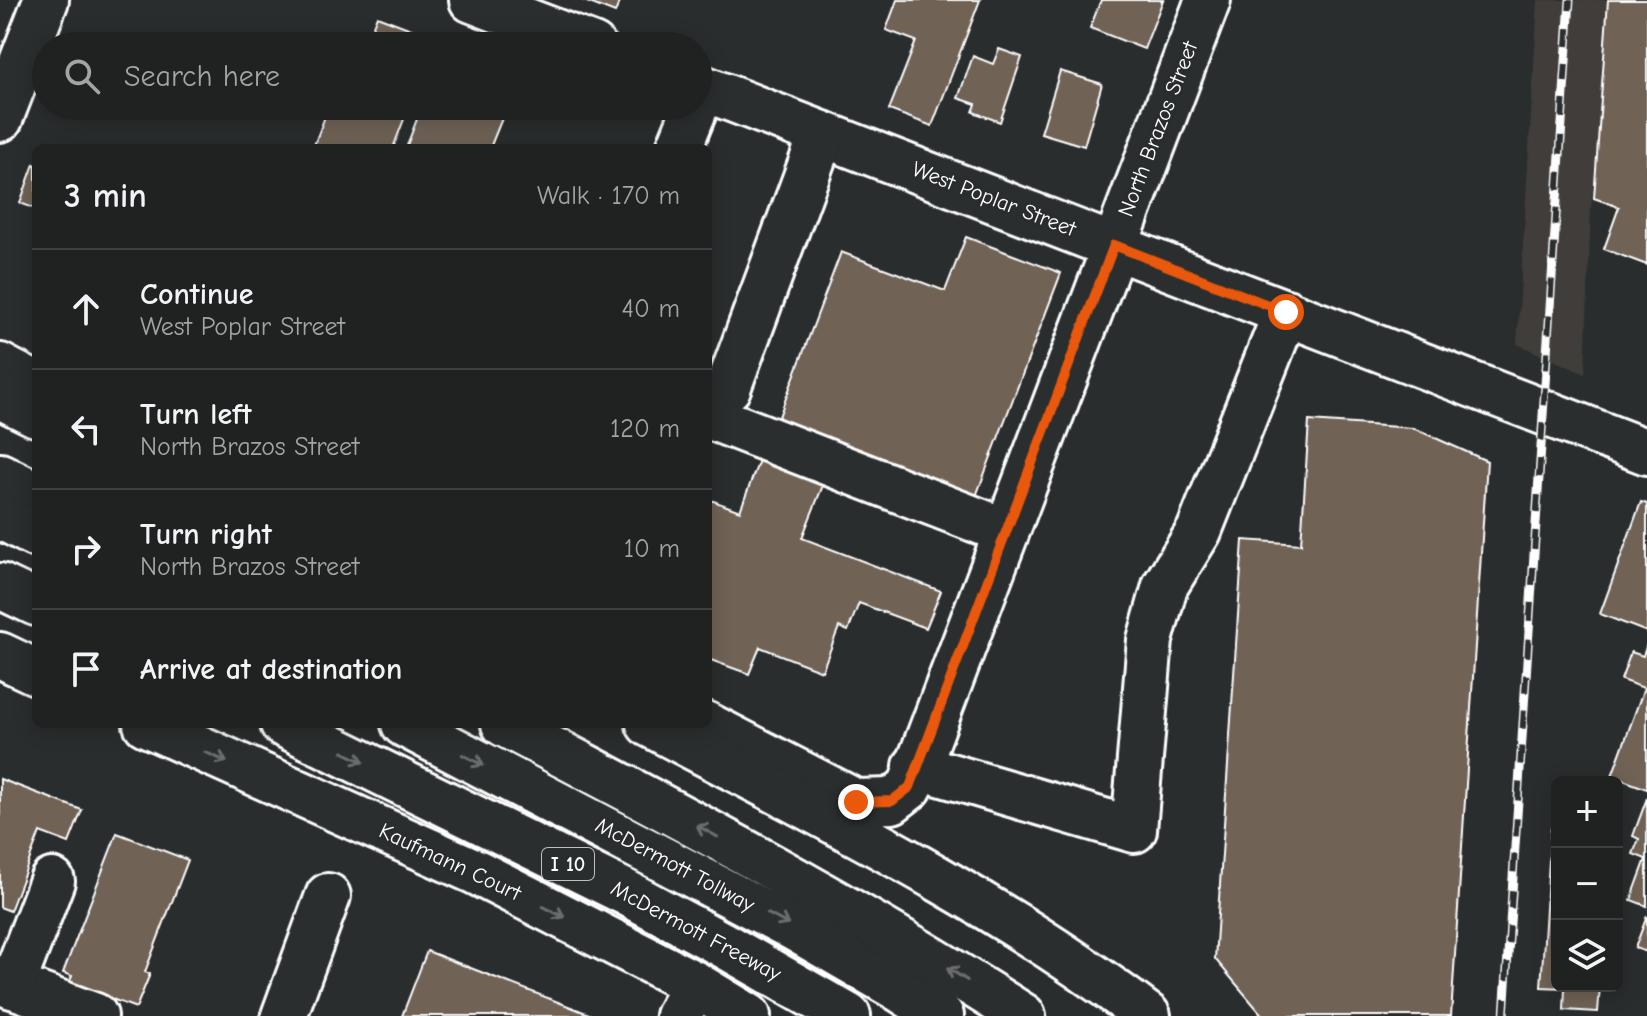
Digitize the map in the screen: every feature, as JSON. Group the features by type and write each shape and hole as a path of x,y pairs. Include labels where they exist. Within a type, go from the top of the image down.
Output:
{"main road":[{"path":"34,32 46,0"},
{"path":"472,0 556,32"},
{"name":"North Brazos Street","path":"856,802 892,801 910,787 1208,0"},
{"path":"0,119 32,36"},
{"name":"West Poplar Street","path":"712,99 822,134 1647,452"},
{"path":"681,144 690,120"},
{"path":"822,134 718,402 1005,531"},
{"path":"916,766 1134,830 1150,640 1165,586 1199,531 1286,312"},
{"path":"0,366 32,383"},
{"path":"0,396 32,412"},
{"path":"0,476 32,492"},
{"path":"0,516 32,533"},
{"path":"0,586 32,601"},
{"path":"0,655 32,670"},
{"name":"Kaufmann Court","path":"155,728 476,872 686,1000 748,1016"},
{"name":"McDermott Freeway","path":"291,728 625,892 848,1016"},
{"name":"McDermott Tollway","path":"412,728 792,927 941,1016"},
{"name":"McDermott Tollway","path":"512,728 825,896 1023,1016"},
{"path":"657,728 876,843 984,905 1100,979 1149,1016"},
{"path":"712,728 856,802 1028,905 1131,996 1149,1016"},
{"path":"52,881 6,984 95,1016"},
{"path":"284,1016 328,896"}],"shaded area":[{"path":"1538,0 1611,0 1591,209 1585,374 1517,344"}],"building":[{"path":"582,0 620,0 615,13"},
{"path":"897,0 980,0 932,126 889,110 916,41 886,30"},
{"path":"1101,0 1163,0 1144,49 1090,28"},
{"path":"1608,0 1647,0 1647,265 1604,249 1619,207 1594,198"},
{"path":"377,16 419,32 371,32"},
{"path":"999,49 1022,57 1000,122 973,112 976,104 958,98 973,56 993,64"},
{"path":"1060,71 1102,84 1084,146 1041,133"},
{"path":"324,120 404,120 395,144 315,144"},
{"path":"417,120 501,120 492,144 408,144"},
{"path":"32,170 32,208 20,203"},
{"path":"966,237 1061,273 973,504 777,422 841,252 945,291"},
{"path":"1309,421 1413,428 1487,461 1451,1016 1263,1016 1215,959 1243,540 1301,544"},
{"path":"761,455 825,480 802,538 941,591 926,628 859,603 848,631 839,627 822,671 760,647 749,674 712,660 712,500 740,511"},
{"path":"1641,502 1647,504 1647,632 1600,614"},
{"path":"1647,644 1647,789 1623,780 1623,776 1612,776 1644,688 1621,680 1631,652 1643,656"},
{"path":"0,779 82,810 69,843 40,832 10,911 0,907"},
{"path":"1647,798 1647,906 1631,900 1646,859 1633,854 1639,839 1633,836"},
{"path":"1551,828 1551,987 1541,987"},
{"path":"117,833 188,860 145,972 150,974 136,1008 69,983 72,976 63,973"},
{"path":"1647,916 1647,952 1635,948"},
{"path":"427,951 594,1016 402,1016"},
{"path":"1565,992 1600,992 1598,1012 1564,1010"}],"railway":[{"path":"1504,1016 1570,0"}],"route":[{"path":"856,802 892,801 910,787 1114,245 1286,312"}]}
